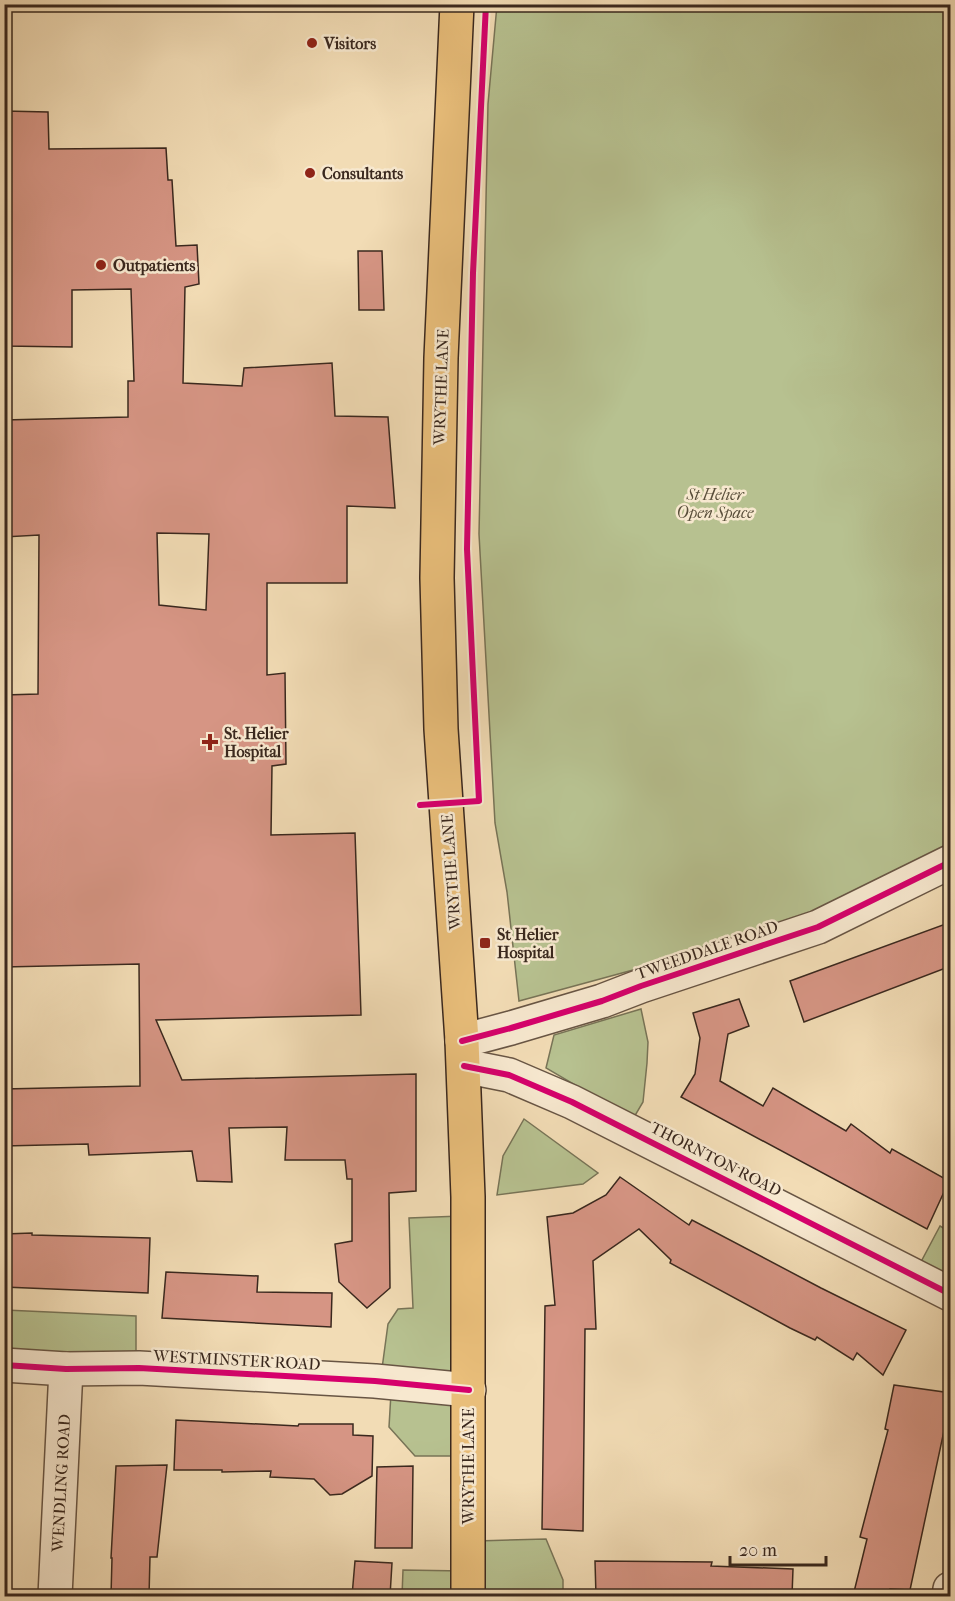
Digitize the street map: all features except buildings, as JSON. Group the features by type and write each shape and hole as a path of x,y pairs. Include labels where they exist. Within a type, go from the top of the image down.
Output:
{"main road":[{"name":"WRYTHE LANE","path":"457,4 441,358 437,578 441,729 463,1053 468,1197 468,1596"}],"street":[{"name":"TWEEDDALE ROAD","path":"463,1053 512,1028 602,1001 818,927 951,862"},
{"name":"THORNTON ROAD","path":"463,1053 572,1102 951,1294"},
{"name":"WESTMINSTER ROAD","path":"4,1365 66,1369 139,1368 375,1381 469,1390"},
{"name":"WENDLING ROAD","path":"56,1596 66,1369"},
{"path":"949,1596 951,1589"}],"green space":[{"name":"St Helier Open Space","path":"497,5 950,5 950,857 747,939 519,1001 507,892 495,823 479,534 488,104"},
{"path":"641,1009 648,1042 647,1063 643,1102 633,1119 546,1068 554,1035"},
{"path":"524,1119 598,1173 583,1184 497,1195 503,1156"},
{"path":"461,1216 464,1456 415,1456 389,1427 392,1376 381,1376 388,1324 398,1309 413,1308 409,1218"},
{"path":"940,1226 950,1232 950,1293 914,1275"},
{"path":"5,1310 136,1316 136,1364 5,1359"},
{"path":"546,1539 563,1580 563,1596 477,1596 477,1541"},
{"path":"403,1570 463,1571 463,1596 402,1596"}],"cycle path":[{"path":"420,805 479,801 467,549 473,273 486,4"},
{"path":"462,1041 602,1001 818,927 950,862"},
{"path":"464,1066 509,1075 572,1102 950,1294"},
{"path":"4,1365 66,1369 139,1368 375,1381 469,1390"}],"place":[{"name":"Visitors","path":"312,43"},
{"name":"Consultants","path":"310,173"},
{"name":"Outpatients","path":"101,265"},
{"name":"St. Helier Hospital","path":"210,742"},
{"name":"St Helier Hospital","path":"485,943"}]}
